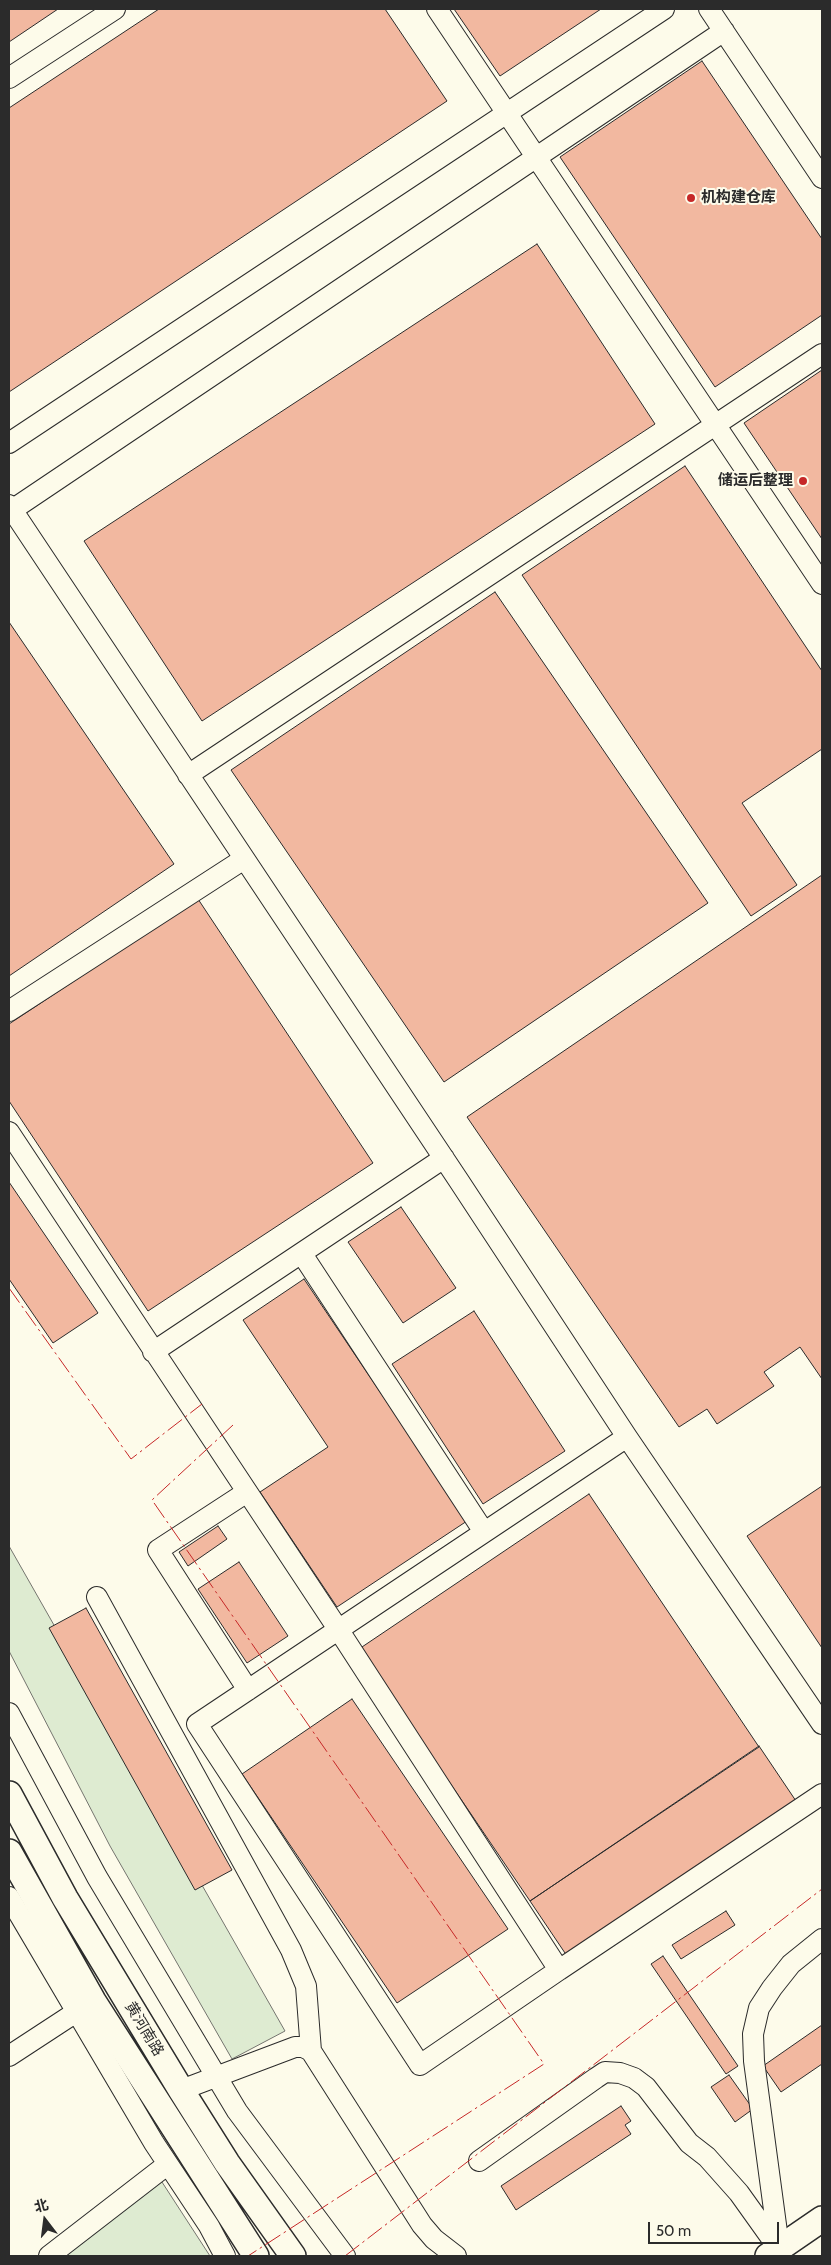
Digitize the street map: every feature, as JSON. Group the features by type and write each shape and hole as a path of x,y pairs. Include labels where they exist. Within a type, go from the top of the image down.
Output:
{"main road":[{"name":"黄河南路","path":"9,1794 65,1898 181,2090 227,2163 293,2256"},
{"name":"黄河南路","path":"9,1852 24,1921 256,2256"},
{"path":"752,2256 774,2253 822,2219"}],"lane":[{"path":"9,78 115,9"},
{"path":"437,9 822,584"},
{"path":"9,443 664,9"},
{"path":"709,9 822,178"},
{"path":"724,30 10,509 444,1158 627,1437 822,1724"},
{"path":"188,775 822,354"},
{"path":"9,1011 244,859"},
{"path":"9,1132 338,1629 559,1970"},
{"path":"153,1352 444,1158"},
{"path":"302,1254 484,1532"},
{"path":"627,1437 197,1724 420,2064 822,1794"},
{"path":"247,1492 158,1550 248,1690"},
{"path":"97,1597 290,1950 306,1986 311,2051 422,2225 434,2239 456,2256"},
{"path":"9,1713 97,1877 237,2111 345,2256"},
{"path":"9,1897 24,1921"},
{"path":"774,2253 754,2061 753,2034 760,2008 772,1988 791,1964 822,1939"},
{"path":"9,2056 85,2007 168,2164 209,2226 226,2256"},
{"path":"181,2090 295,2047 303,2047 311,2051"},
{"path":"479,2161 605,2072 620,2073 634,2078 646,2087 689,2142 707,2157 739,2193 774,2253"},
{"path":"49,2256 168,2164"}],"green space":[{"path":"9,1546 285,2031 232,2059 110,1846 9,1651"},
{"path":"160,2179 210,2256 58,2256"}],"building":[{"path":"9,9 58,9 9,42"},
{"path":"159,9 385,9 447,101 9,392 9,108"},
{"path":"454,9 601,9 500,76"},
{"name":"机构建仓库","path":"702,61 822,239 822,315 715,387 560,157"},
{"path":"537,244 655,424 202,721 84,541"},
{"name":"储运后整理","path":"822,370 822,539 744,423"},
{"path":"685,466 822,671 822,749 742,803 797,885 751,916 522,575"},
{"path":"495,592 708,903 444,1082 231,770"},
{"path":"9,622 174,864 9,976"},
{"path":"822,875 822,1379 800,1347 764,1372 774,1386 717,1424 707,1409 679,1427 467,1117"},
{"path":"198,899 373,1163 148,1311 9,1101 9,1024"},
{"path":"9,1182 98,1313 53,1343 9,1279"},
{"path":"401,1207 456,1288 403,1323 348,1242"},
{"path":"304,1279 467,1521 337,1607 260,1492 328,1447 243,1320"},
{"path":"474,1311 565,1451 483,1504 392,1364"},
{"path":"822,1486 822,1648 747,1536"},
{"path":"589,1494 759,1747 530,1901 359,1649"},
{"path":"218,1526 227,1539 188,1566 179,1552"},
{"path":"239,1562 288,1636 247,1663 198,1589"},
{"path":"86,1608 232,1870 195,1890 49,1628"},
{"path":"352,1699 508,1929 397,2003 242,1774"},
{"path":"759,1746 796,1801 567,1956 530,1901"},
{"path":"726,1911 735,1925 681,1959 672,1945"},
{"path":"663,1956 738,2066 726,2074 651,1964"},
{"path":"822,2025 822,2064 781,2092 763,2066"},
{"path":"729,2075 753,2109 735,2122 711,2087"},
{"path":"621,2106 631,2121 625,2125 631,2134 516,2210 501,2186"}],"power":[{"path":"9,1288 131,1459 202,1404"},
{"path":"233,1425 152,1500 544,2064 248,2256"},
{"path":"345,2256 822,1889"}],"place":[{"name":"机构建仓库","path":"691,198"},
{"name":"储运后整理","path":"803,481"}]}
